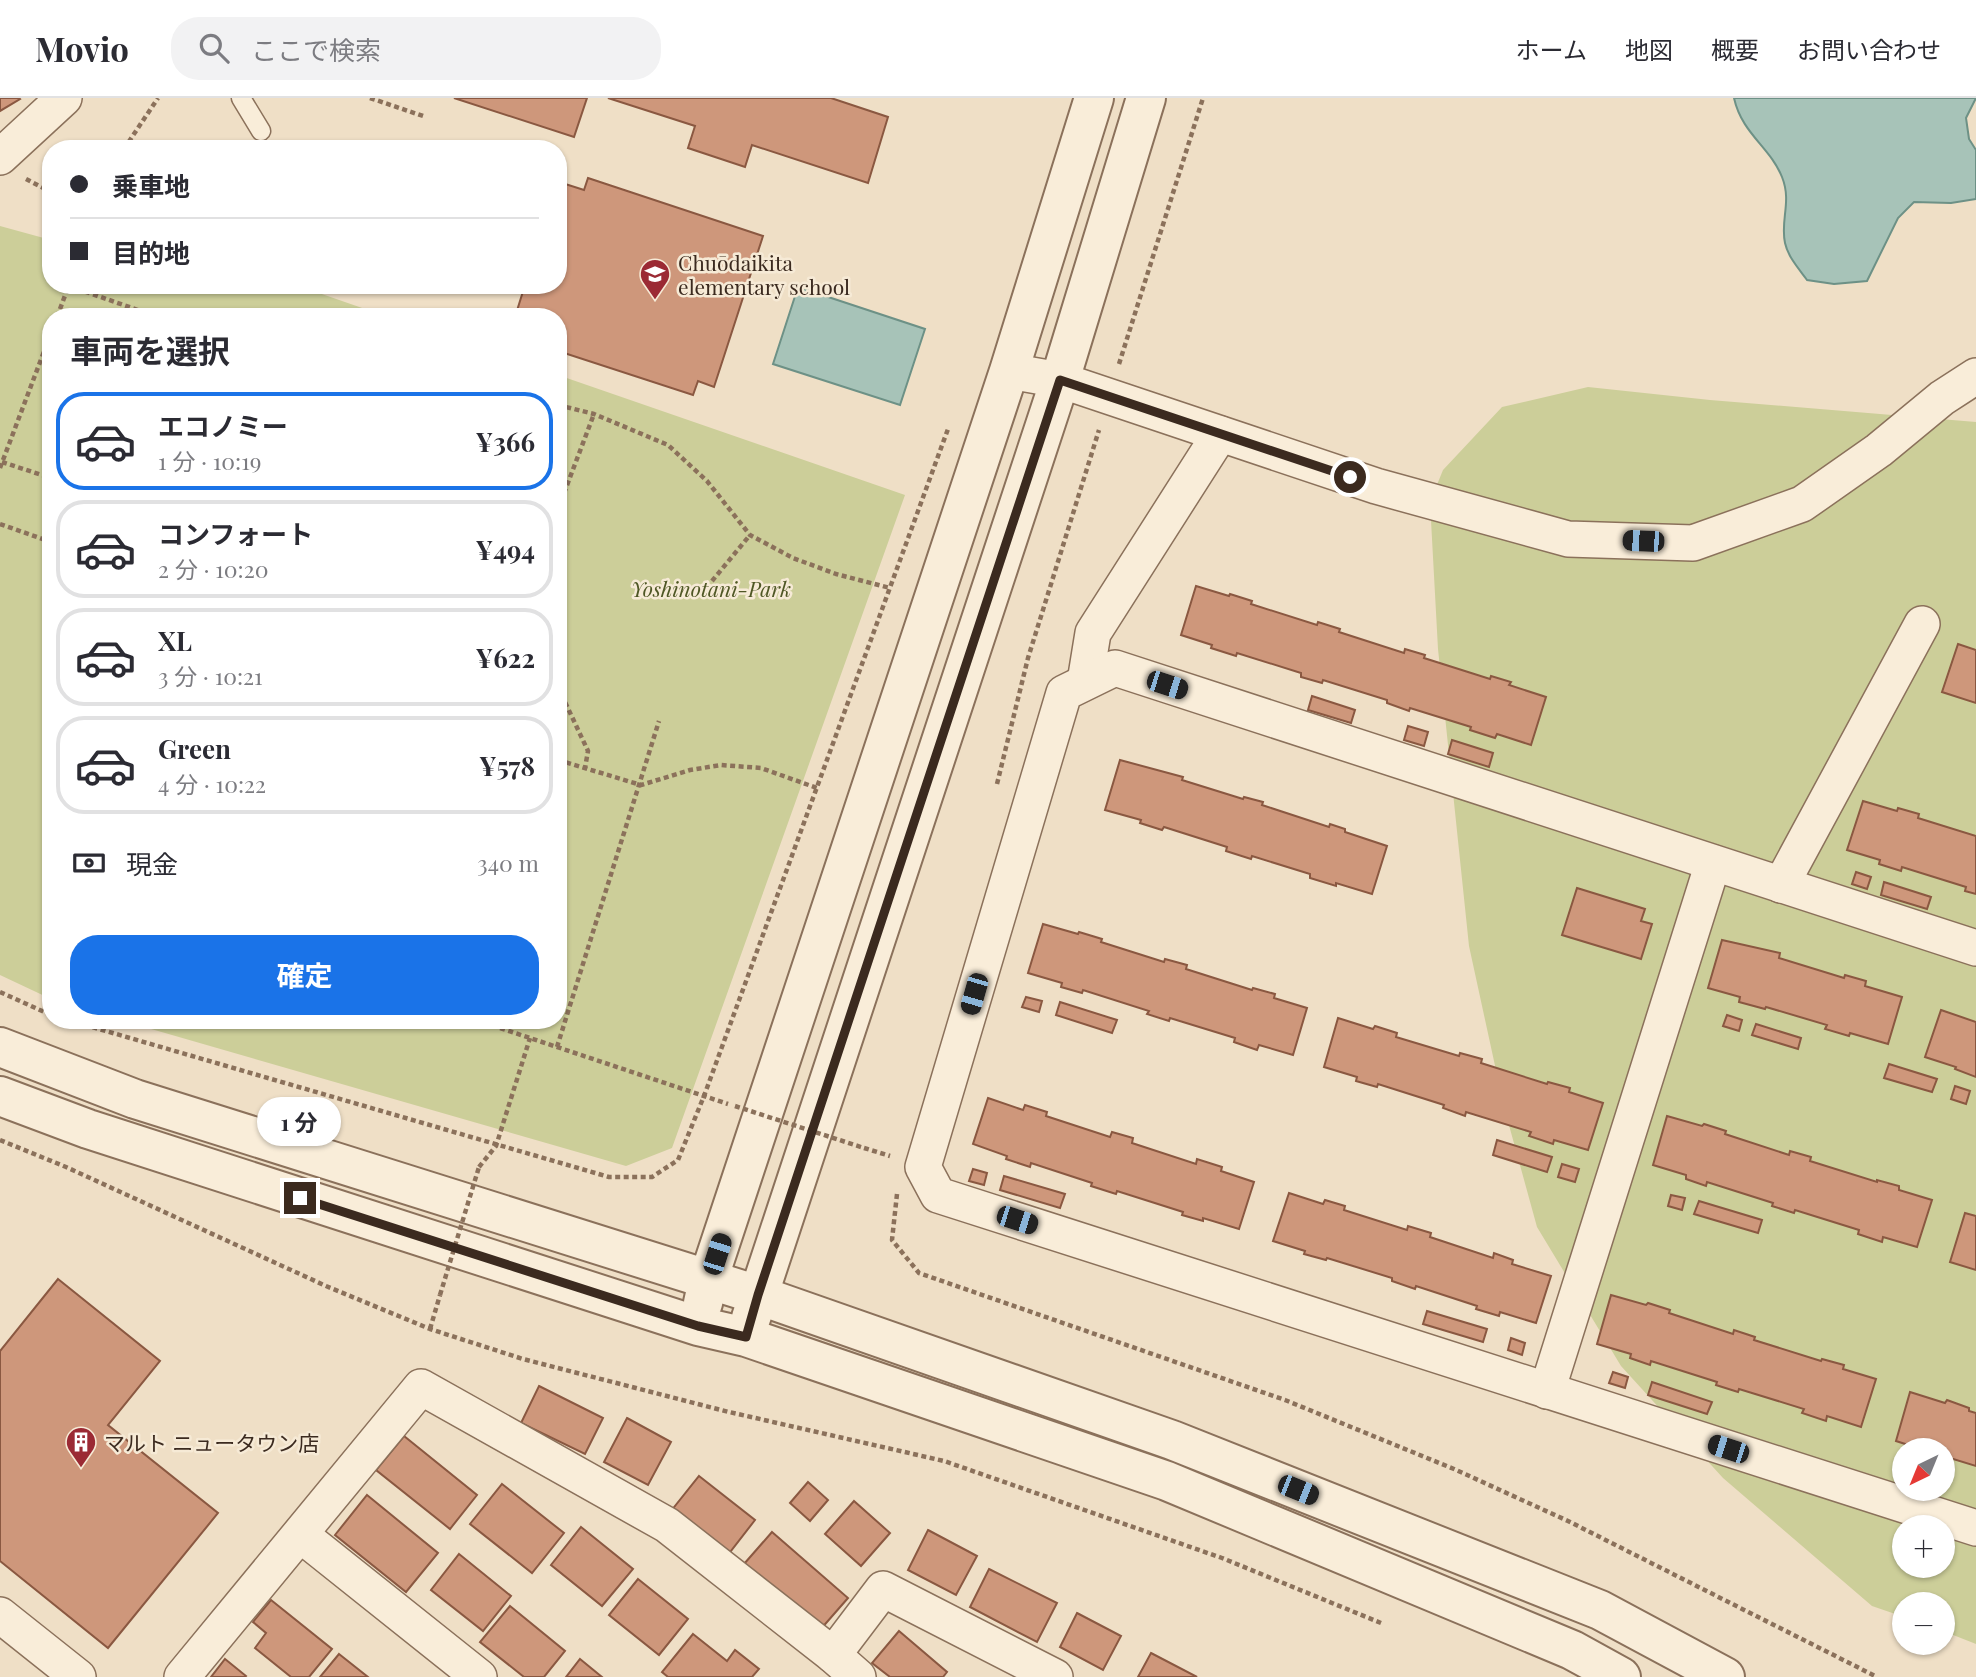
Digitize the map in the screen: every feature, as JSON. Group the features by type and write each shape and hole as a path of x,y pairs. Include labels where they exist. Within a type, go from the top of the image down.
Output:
{"street":[{"path":"0,157 64,98"},
{"path":"698,1326 708,1280 1009,371 1094,98"},
{"path":"746,1337 1060,380 1146,98"},
{"path":"1009,371 1060,380 1376,486 1568,539 1693,543 1802,504 1879,450 1942,398 1976,376"},
{"path":"1085,682 1093,633 1220,434"},
{"path":"1781,885 1922,624"},
{"path":"1976,948 1115,668 1064,693 923,1167 938,1195 1976,1528"},
{"path":"1547,1391 1713,863"},
{"path":"0,1047 135,1099 758,1295 1185,1445 1601,1610 1725,1677"},
{"path":"0,1096 88,1129 698,1326 746,1337 1167,1481 1572,1650 1621,1677"},
{"path":"182,1677 421,1387 667,1525 845,1666 883,1589 1055,1677"},
{"path":"301,1535 479,1677"},
{"path":"0,1615 78,1677"}],"lane":[{"path":"241,98 261,131"}],"path":[{"path":"130,140 158,98"},
{"path":"370,98 426,117"},
{"path":"995,794 1028,658 1203,98"},
{"path":"94,294 133,308"},
{"path":"42,357 1,464 42,475"},
{"path":"567,407 594,414 668,445 706,481 750,535 804,562 836,574 890,588"},
{"path":"567,485 594,414"},
{"path":"99,1029 610,1177 652,1177 678,1160 704,1096 950,423"},
{"path":"0,524 42,538"},
{"path":"712,581 750,535"},
{"path":"567,706 588,751 585,768"},
{"path":"567,1016 659,721"},
{"path":"567,763 641,785 690,770 721,765 761,768 817,788"},
{"path":"0,992 42,1011"},
{"path":"503,1029 894,1158"},
{"path":"557,1047 563,1029"},
{"path":"430,1329 480,1167 496,1146 530,1038"},
{"path":"0,1140 66,1167 326,1286 430,1329 523,1359 729,1412 944,1461 1222,1558 1381,1623"},
{"path":"899,1184 894,1206 892,1240 919,1273 1285,1400 1442,1464 1568,1521 1877,1677"}],"green space":[{"path":"0,226 42,238 42,294 322,294 362,308 42,308 42,995 0,975"},
{"name":"Yoshinotani-Park","path":"567,378 905,495 672,1148 626,1166 151,1029 567,1029"},
{"path":"1588,387 1976,422 1976,1644 1955,1636 1955,1592 1892,1592 1892,1613 1872,1606 1723,1478 1621,1366 1537,1227 1504,1107 1469,946 1438,649 1430,502 1443,470 1502,407"}],"shaded area":[{"path":"1734,98 1976,98 1966,118 1969,139 1976,150 1976,199 1951,203 1914,202 1898,218 1867,281 1834,284 1807,280 1786,248 1786,195 1782,177 1771,157 1743,121"},
{"path":"798,287 925,329 900,405 773,364"}],"building":[{"path":"0,98 19,98 20,99 0,111"},
{"path":"454,98 587,98 574,137"},
{"path":"608,98 831,98 888,117 868,183 752,145 745,167 688,148 695,126"},
{"path":"588,178 763,236 714,387 698,381 693,395 567,354 567,308 518,308 522,294 567,294 567,185 584,190"},
{"path":"1196,586 1252,601 1251,604 1317,625 1318,622 1340,629 1339,632 1404,653 1405,649 1425,655 1424,658 1490,679 1491,676 1511,682 1509,685 1546,697 1531,745 1497,734 1495,738 1470,730 1471,727 1410,708 1409,711 1387,703 1387,700 1323,680 1322,683 1301,677 1301,673 1237,653 1236,656 1181,635"},
{"path":"1958,644 1976,650 1976,703 1942,692"},
{"path":"1312,696 1355,710 1351,723 1308,710"},
{"path":"1408,726 1428,732 1424,746 1404,740"},
{"path":"1452,740 1493,753 1489,767 1448,754"},
{"path":"1120,760 1183,777 1182,780 1243,799 1244,797 1263,802 1262,805 1329,827 1330,824 1387,846 1372,894 1310,878 1310,874 1252,856 1251,859 1226,851 1227,847 1164,827 1162,830 1140,823 1141,820 1105,810"},
{"path":"1863,801 1919,814 1918,818 1976,836 1976,894 1965,891 1966,887 1902,867 1901,871 1879,864 1880,860 1847,850"},
{"path":"1856,872 1871,877 1867,889 1852,884"},
{"path":"1884,882 1931,897 1927,909 1881,895"},
{"path":"1577,888 1645,909 1641,921 1652,924 1641,959 1562,935"},
{"path":"1043,924 1102,939 1101,942 1164,962 1165,959 1187,965 1186,969 1252,990 1253,988 1275,994 1274,998 1307,1008 1293,1055 1259,1045 1257,1050 1234,1042 1235,1038 1170,1018 1169,1021 1147,1014 1149,1011 1083,990 1082,993 1061,987 1062,983 1028,973"},
{"path":"1722,940 1780,953 1779,958 1844,978 1845,975 1866,981 1865,986 1902,997 1888,1044 1825,1029 1827,1025 1739,1002 1740,997 1708,988"},
{"path":"1026,997 1042,1001 1039,1012 1022,1007"},
{"path":"1060,1002 1117,1020 1112,1033 1056,1015"},
{"path":"1941,1010 1976,1022 1976,1077 1925,1057"},
{"path":"1727,1015 1742,1020 1739,1031 1723,1026"},
{"path":"1338,1018 1373,1029 1375,1026 1397,1033 1396,1037 1459,1056 1460,1053 1482,1059 1481,1063 1547,1084 1548,1082 1570,1088 1569,1092 1603,1103 1588,1150 1554,1140 1553,1144 1529,1136 1531,1132 1466,1112 1465,1116 1443,1108 1444,1105 1378,1084 1377,1087 1356,1081 1357,1077 1324,1067"},
{"path":"1756,1024 1801,1038 1798,1049 1752,1035"},
{"path":"1889,1064 1937,1079 1932,1092 1884,1078"},
{"path":"1955,1086 1970,1091 1966,1104 1951,1099"},
{"path":"988,1098 1023,1110 1025,1105 1047,1112 1046,1116 1110,1137 1112,1132 1133,1138 1132,1143 1196,1164 1197,1159 1222,1167 1221,1171 1254,1182 1239,1229 1182,1215 1183,1212 1117,1191 1116,1194 1091,1186 1092,1183 1031,1163 1030,1167 973,1144"},
{"path":"1667,1116 1726,1131 1725,1134 1789,1155 1790,1151 1811,1157 1810,1161 1899,1186 1899,1190 1932,1200 1917,1247 1883,1237 1882,1242 1858,1234 1859,1230 1795,1210 1794,1213 1772,1206 1773,1203 1707,1182 1706,1186 1686,1179 1686,1175 1653,1165"},
{"path":"1497,1140 1552,1157 1547,1172 1493,1155"},
{"path":"1562,1164 1579,1169 1575,1182 1558,1177"},
{"path":"973,1169 987,1173 984,1185 969,1181"},
{"path":"1004,1176 1065,1194 1060,1208 1000,1190"},
{"path":"1289,1193 1323,1204 1325,1200 1345,1206 1344,1210 1407,1230 1408,1226 1431,1233 1430,1237 1493,1258 1494,1253 1513,1260 1512,1264 1551,1276 1536,1323 1500,1312 1499,1316 1476,1309 1477,1306 1416,1286 1415,1289 1392,1281 1392,1278 1327,1258 1326,1260 1304,1254 1305,1251 1273,1241"},
{"path":"1671,1195 1685,1198 1682,1210 1668,1206"},
{"path":"1699,1201 1762,1220 1758,1233 1694,1214"},
{"path":"1965,1213 1976,1216 1976,1270 1950,1262"},
{"name":"マルト ニュータウン店","path":"58,1279 160,1361 108,1425 218,1513 108,1648 0,1561 0,1351"},
{"path":"1611,1295 1670,1310 1669,1313 1733,1334 1734,1330 1755,1337 1754,1340 1821,1361 1822,1359 1844,1365 1843,1369 1876,1379 1861,1427 1827,1416 1826,1421 1802,1413 1804,1409 1739,1389 1738,1392 1716,1385 1717,1382 1651,1361 1650,1365 1630,1358 1631,1354 1597,1344"},
{"path":"1427,1311 1487,1329 1483,1342 1423,1324"},
{"path":"1511,1338 1525,1343 1522,1355 1508,1350"},
{"path":"1613,1372 1628,1377 1625,1388 1609,1383"},
{"path":"1652,1382 1712,1402 1707,1414 1648,1395"},
{"path":"539,1386 603,1418 585,1454 521,1423"},
{"path":"1910,1392 1945,1403 1947,1400 1976,1413 1976,1466 1955,1460 1955,1438 1897,1438"},
{"path":"627,1418 671,1442 648,1485 604,1462"},
{"path":"404,1436 477,1495 450,1529 376,1470"},
{"path":"699,1476 755,1520 727,1556 671,1511"},
{"path":"808,1482 828,1500 810,1521 790,1503"},
{"path":"502,1484 564,1533 532,1573 470,1524"},
{"path":"367,1495 438,1553 406,1592 335,1535"},
{"path":"854,1501 890,1533 861,1566 825,1534"},
{"path":"581,1527 633,1569 602,1606 551,1565"},
{"path":"928,1530 977,1556 956,1595 908,1570"},
{"path":"772,1532 848,1598 820,1630 744,1564"},
{"path":"459,1554 511,1596 483,1631 431,1590"},
{"path":"989,1569 1057,1603 1037,1642 970,1607"},
{"path":"638,1579 688,1619 659,1655 609,1615"},
{"path":"271,1600 332,1649 309,1677 291,1677 255,1648 266,1633 253,1622"},
{"path":"510,1606 565,1651 544,1677 524,1677 480,1642"},
{"path":"1077,1613 1121,1636 1103,1670 1060,1647"},
{"path":"899,1631 947,1672 943,1677 890,1677 872,1663"},
{"path":"693,1634 727,1661 735,1650 759,1669 752,1677 668,1677 662,1672"},
{"path":"1151,1653 1197,1677 1138,1677"},
{"path":"339,1654 368,1677 320,1677"},
{"path":"225,1659 246,1676 211,1677"},
{"path":"580,1659 602,1677 566,1677"}],"place":[{"name":"Chuōdaikita elementary school","path":"655,301"},
{"name":"マルト ニュータウン店","path":"81,1469"}],"route":[{"path":"300,1198 698,1326 746,1337 1060,380 1350,477"}]}
